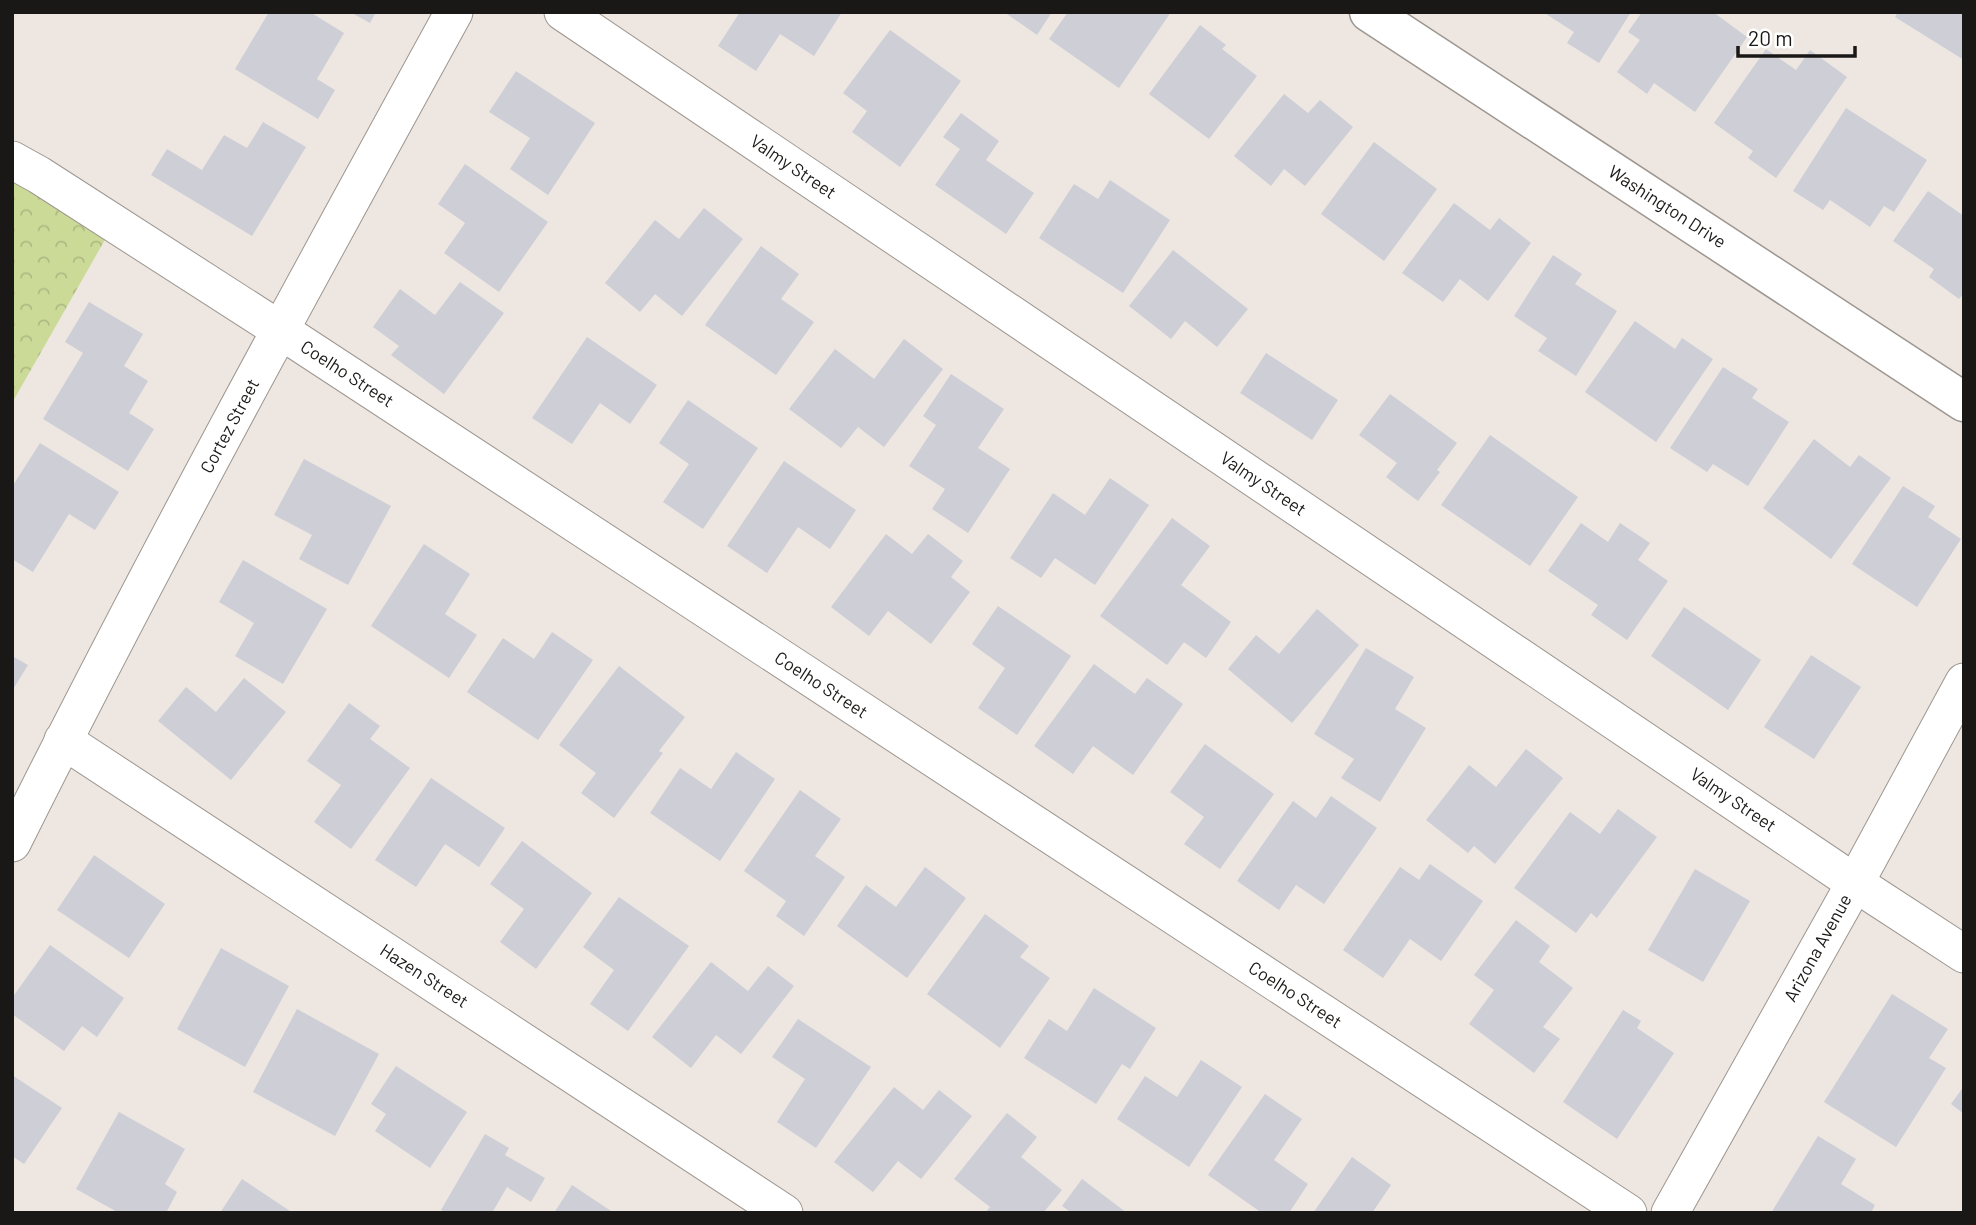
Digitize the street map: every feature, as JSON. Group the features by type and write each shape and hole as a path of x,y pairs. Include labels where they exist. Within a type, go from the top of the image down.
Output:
{"street":[{"name":"Cortez Street","path":"12,843 63,740 280,330 454,12"},
{"name":"Valmy Street","path":"563,12 1964,954"},
{"name":"Washington Drive","path":"1369,12 1964,402"},
{"name":"Coelho Street","path":"12,160 280,330 1628,1213"},
{"name":"Arizona Avenue","path":"1670,1213 1964,682"},
{"name":"Hazen Street","path":"63,740 784,1213"}],"green space":[{"path":"12,160 114,224 12,403"}],"building":[{"path":"269,12 310,12 344,33 317,79 335,90 318,119 235,69"},
{"path":"350,12 376,12 370,23"},
{"path":"740,12 842,12 814,56 780,34 756,71 718,46"},
{"path":"1004,12 1052,12 1037,35"},
{"path":"1068,12 1171,12 1119,88 1049,39"},
{"path":"1543,12 1631,12 1599,63 1567,43 1574,32"},
{"path":"1642,12 1713,12 1747,37 1695,112 1654,83 1647,94 1617,72 1640,40 1628,32"},
{"path":"1898,12 1964,12 1964,60 1895,17"},
{"path":"1200,25 1226,45 1222,49 1257,76 1209,139 1149,94"},
{"path":"890,30 961,81 900,167 852,132 867,111 843,93"},
{"path":"1766,49 1796,70 1810,50 1847,77 1776,178 1748,158 1753,151 1714,123"},
{"path":"516,71 595,123 548,195 510,169 530,138 489,112"},
{"path":"1284,94 1308,113 1320,100 1353,127 1305,186 1284,169 1271,186 1234,156"},
{"path":"1846,108 1927,160 1894,212 1884,206 1870,227 1830,200 1823,210 1793,191"},
{"path":"961,113 999,141 986,160 1034,193 1006,234 935,185 960,149 943,137"},
{"path":"263,122 306,147 252,236 151,175 167,149 202,170 224,135 247,148"},
{"path":"1374,142 1437,189 1384,261 1321,214"},
{"path":"465,164 548,222 499,292 444,253 465,223 438,204"},
{"path":"1110,180 1170,220 1123,293 1039,238 1074,184 1098,199"},
{"path":"1928,191 1964,216 1964,293 1959,299 1929,277 1934,269 1893,241"},
{"path":"1454,203 1490,230 1499,218 1531,243 1488,301 1460,279 1443,302 1402,273"},
{"path":"704,208 743,239 682,316 655,294 640,312 605,283 655,220 679,239"},
{"path":"761,246 799,274 781,299 814,322 776,375 705,325"},
{"path":"1173,250 1248,309 1217,347 1185,321 1171,339 1129,306"},
{"path":"1553,255 1582,274 1575,284 1617,311 1576,376 1538,351 1547,338 1514,316"},
{"path":"460,282 504,313 444,394 391,355 399,346 373,327 400,289 435,315"},
{"path":"89,302 143,334 124,366 148,381 129,413 154,429 128,471 43,419 83,353 65,342"},
{"path":"1635,321 1675,349 1682,338 1713,359 1656,442 1585,392"},
{"path":"587,337 657,385 630,424 600,403 572,444 532,418"},
{"path":"904,339 943,369 884,447 858,427 841,448 789,409 835,349 874,379"},
{"path":"1266,353 1338,400 1312,440 1240,393"},
{"path":"1723,367 1758,389 1752,398 1789,422 1748,486 1713,464 1707,472 1670,448"},
{"path":"951,374 1004,409 978,448 1010,469 968,533 932,509 945,489 909,466 936,425 923,416"},
{"path":"1390,394 1457,443 1418,501 1386,477 1397,463 1359,435"},
{"path":"688,400 758,448 703,529 663,502 689,464 659,443"},
{"path":"1490,435 1578,497 1530,566 1441,505"},
{"path":"1814,439 1850,467 1859,455 1891,478 1831,559 1763,508"},
{"path":"40,443 119,492 95,530 69,514 33,572 12,559 12,487"},
{"path":"304,459 391,506 348,585 299,559 312,535 274,515"},
{"path":"784,461 856,510 830,549 798,527 767,573 727,546"},
{"path":"1110,478 1149,505 1095,585 1055,558 1041,578 1010,558 1053,493 1085,515"},
{"path":"1903,486 1935,506 1928,517 1961,539 1917,607 1852,564"},
{"path":"1172,518 1210,546 1181,585 1231,622 1206,658 1184,642 1167,665 1100,616"},
{"path":"1581,523 1608,542 1620,523 1650,543 1638,560 1668,581 1627,640 1591,615 1598,605 1548,571"},
{"path":"886,534 912,554 928,534 963,561 951,577 970,592 931,644 888,611 869,636 831,607"},
{"path":"424,544 470,574 445,614 477,635 449,678 371,626"},
{"path":"243,560 327,609 283,684 235,656 254,623 219,602"},
{"path":"998,606 1071,656 1017,735 978,708 1005,668 972,644"},
{"path":"1684,607 1761,660 1728,710 1651,656"},
{"path":"1317,609 1359,645 1292,723 1228,669 1256,635 1279,654"},
{"path":"552,632 593,660 538,740 467,692 503,638 534,659"},
{"path":"1366,648 1414,677 1395,709 1426,728 1380,802 1341,778 1354,759 1314,734"},
{"path":"1811,655 1861,687 1814,759 1764,727"},
{"path":"12,656 28,665 12,691"},
{"path":"1094,664 1135,694 1147,678 1183,704 1133,775 1093,746 1073,774 1034,746"},
{"path":"619,666 685,717 659,751 663,753 614,818 581,793 596,773 559,745"},
{"path":"244,678 286,712 231,780 158,721 186,687 216,712"},
{"path":"349,703 380,726 370,739 410,768 351,849 314,822 341,785 307,761"},
{"path":"1205,744 1274,794 1220,869 1184,844 1204,817 1170,792"},
{"path":"1526,749 1563,778 1495,864 1474,846 1468,853 1426,820 1469,765 1496,787"},
{"path":"736,752 775,779 720,861 650,813 680,768 711,789"},
{"path":"431,778 505,828 479,867 445,844 416,887 375,860"},
{"path":"800,790 841,819 815,856 845,877 804,936 776,916 786,901 744,871"},
{"path":"1331,796 1377,828 1324,904 1296,885 1279,910 1237,881 1293,801 1316,818"},
{"path":"1618,809 1657,837 1597,918 1591,913 1576,933 1514,888 1570,812 1600,834"},
{"path":"522,841 592,893 536,969 500,942 524,909 490,884"},
{"path":"94,855 165,904 129,958 57,910"},
{"path":"1430,864 1483,901 1441,961 1410,939 1383,978 1343,950 1400,867 1419,880"},
{"path":"925,867 966,898 907,978 837,926 866,885 896,907"},
{"path":"1695,869 1750,901 1703,982 1648,950"},
{"path":"619,897 689,946 628,1031 590,1004 614,970 583,947"},
{"path":"985,914 1029,946 1020,957 1050,978 1000,1048 927,994"},
{"path":"1516,920 1550,946 1539,962 1573,988 1543,1027 1560,1039 1534,1073 1469,1024 1494,990 1474,975"},
{"path":"50,945 124,998 97,1037 82,1026 64,1051 12,1014 12,998"},
{"path":"221,948 289,986 245,1067 177,1029"},
{"path":"711,962 748,991 768,966 794,986 741,1054 716,1035 691,1068 652,1037"},
{"path":"1094,988 1156,1028 1130,1069 1122,1064 1096,1104 1024,1058 1049,1019 1067,1031"},
{"path":"1892,994 1948,1029 1929,1058 1946,1068 1896,1147 1824,1102"},
{"path":"297,1009 379,1054 335,1136 253,1092"},
{"path":"1623,1010 1641,1021 1637,1028 1674,1053 1617,1139 1563,1102"},
{"path":"798,1019 871,1067 816,1148 777,1122 805,1079 772,1057"},
{"path":"1201,1060 1242,1087 1189,1167 1117,1119 1145,1076 1177,1097"},
{"path":"396,1066 467,1112 430,1168 375,1131 386,1114 371,1104"},
{"path":"12,1075 62,1108 24,1164 12,1156"},
{"path":"1964,1086 1964,1114 1951,1104"},
{"path":"894,1087 923,1110 939,1090 972,1116 921,1179 898,1161 873,1192 834,1162"},
{"path":"1265,1094 1302,1119 1274,1160 1308,1184 1289,1213 1262,1213 1208,1175"},
{"path":"119,1112 185,1149 165,1184 177,1192 166,1213 119,1213 76,1189"},
{"path":"1007,1113 1037,1137 1021,1157 1062,1190 1043,1213 985,1213 990,1207 954,1179"},
{"path":"485,1134 509,1148 505,1155 545,1178 531,1202 507,1187 492,1213 446,1213 441,1210"},
{"path":"1818,1136 1856,1159 1841,1184 1875,1205 1871,1213 1771,1213"},
{"path":"1352,1157 1391,1185 1372,1213 1313,1213"},
{"path":"242,1179 293,1213 220,1213"},
{"path":"1082,1179 1127,1213 1072,1213 1062,1206"},
{"path":"572,1185 614,1213 554,1213"}]}
